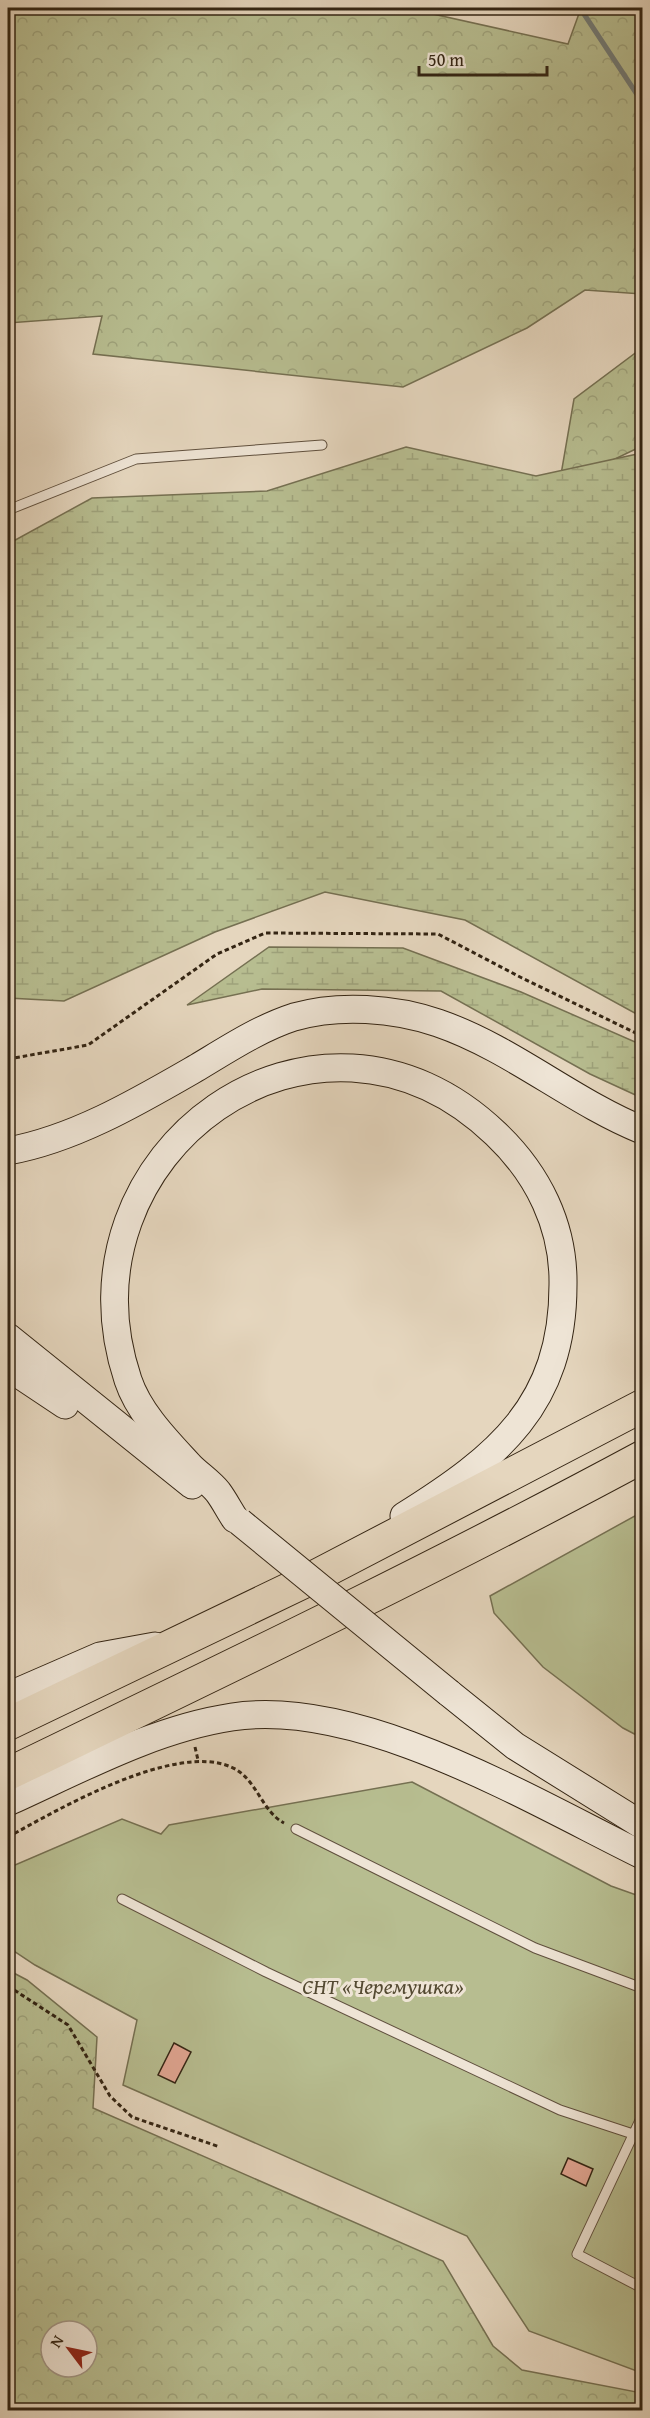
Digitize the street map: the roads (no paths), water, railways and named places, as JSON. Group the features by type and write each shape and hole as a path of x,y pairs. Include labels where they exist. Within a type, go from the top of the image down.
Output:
{"main road":[{"path":"8,1151 52,1139 89,1125 275,1025 310,1013 336,1010 387,1012 438,1023 479,1040 588,1104 642,1130"},
{"path":"238,1520 217,1491 192,1467 148,1417 128,1381 119,1340 116,1303 118,1266 125,1233 138,1196 160,1160 200,1119 235,1094 267,1079 300,1071 342,1068 377,1071 417,1081 452,1099 482,1120 530,1172 546,1201 558,1234 563,1270 563,1308 556,1349 550,1371 526,1414 488,1456 461,1480 357,1545 312,1578"},
{"path":"8,1337 238,1520 515,1746 642,1824"},
{"path":"8,1367 49,1394 96,1430 166,1465"},
{"path":"8,1724 312,1578 642,1406"},
{"path":"8,1774 294,1636 553,1505 642,1457"},
{"path":"8,1696 100,1656 177,1642"},
{"path":"8,1802 146,1741 191,1726 232,1717 280,1713 334,1721 376,1733 484,1777 642,1855"}],"lane":[{"path":"8,510 136,459 322,445"},
{"path":"296,1828 535,1948 642,1988"},
{"path":"122,1899 266,1972 560,2110 639,2135"},
{"path":"642,2116 639,2135 577,2254 642,2288"}],"waterway":[{"path":"580,8 642,102"}],"park label":[{"name":"СНТ «Черемушка»","path":"383,1986"}]}
